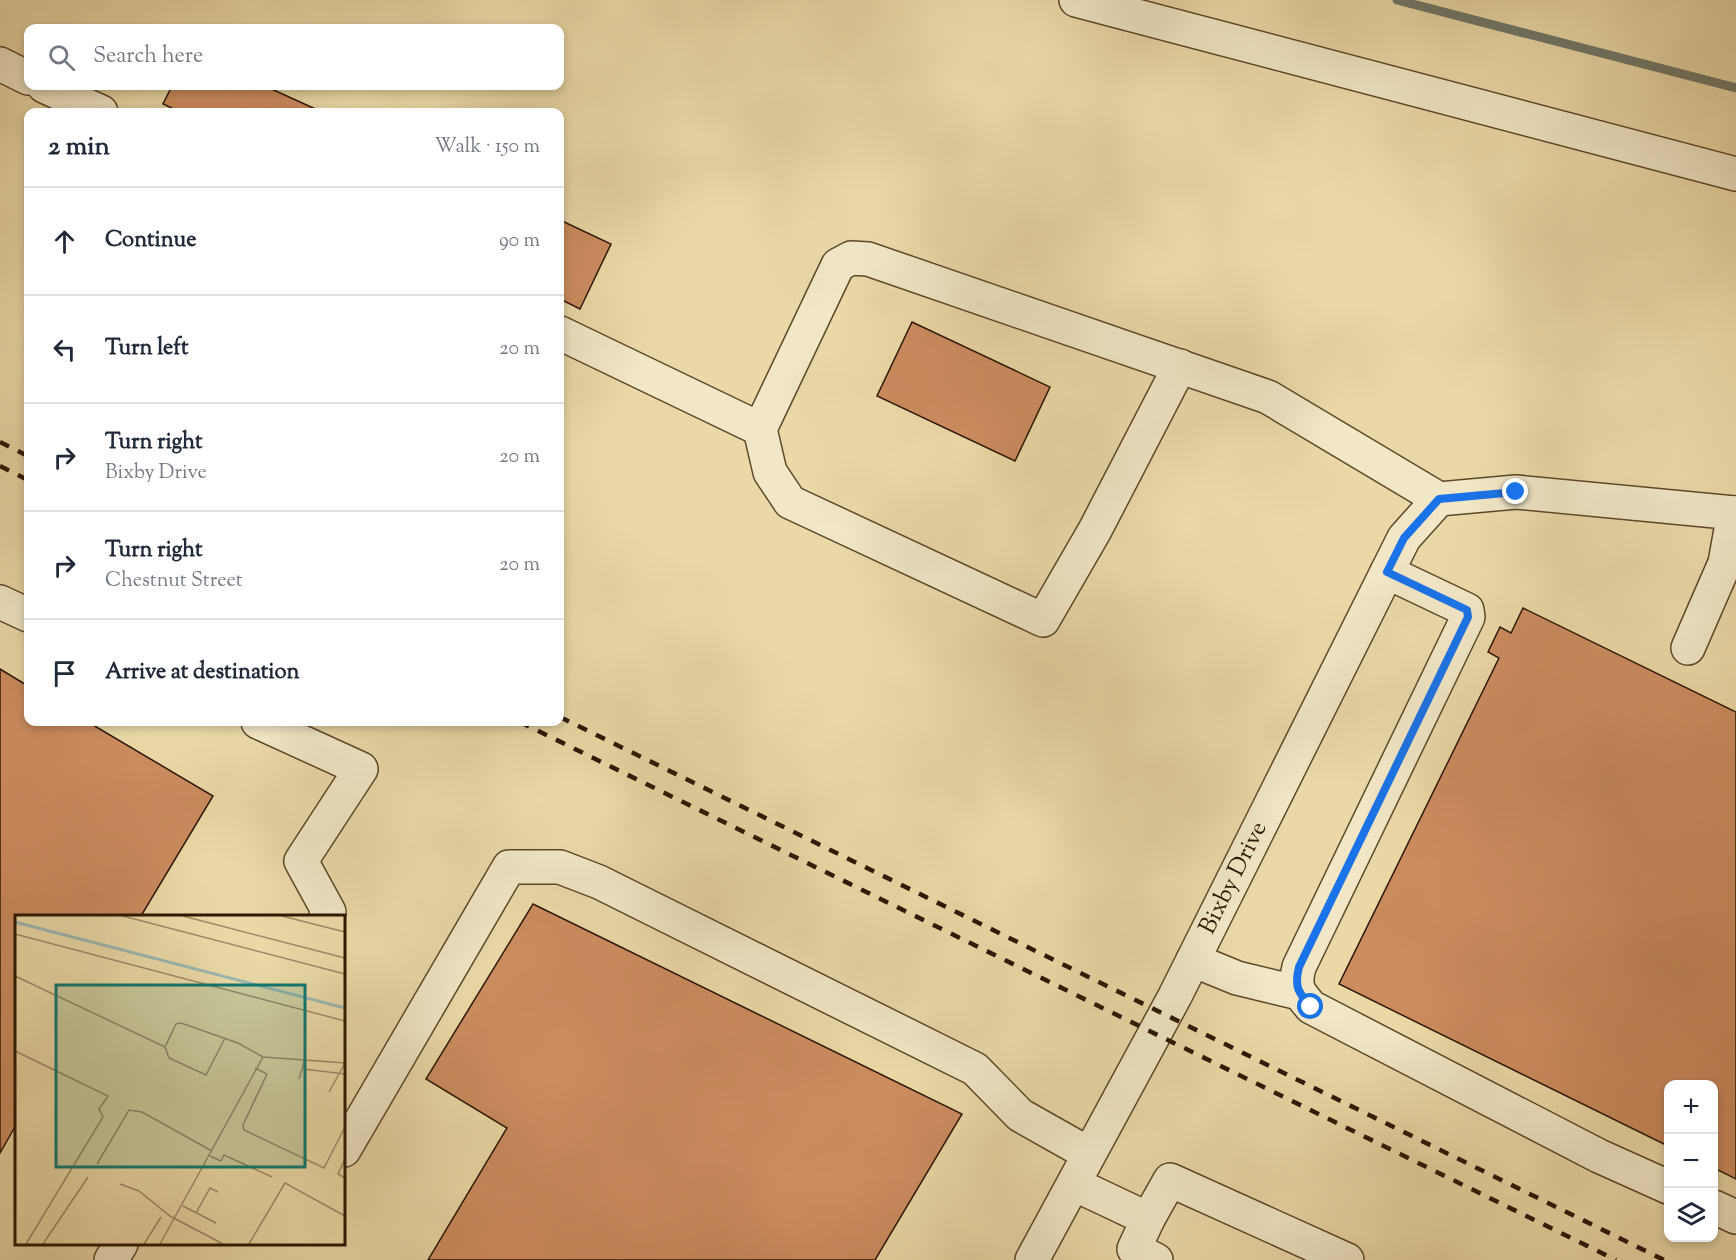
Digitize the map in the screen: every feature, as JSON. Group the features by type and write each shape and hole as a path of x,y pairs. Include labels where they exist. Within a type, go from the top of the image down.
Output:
{"street":[{"path":"1076,0 1736,174"},
{"path":"0,64 24,76"},
{"path":"54,90 92,108"},
{"path":"1180,366 1095,530 1043,620 790,502 770,472 760,429 838,265 851,258 868,259 1180,366 1268,397 1439,499 1516,492 1735,513 1725,562 1727,581 1688,648"},
{"path":"564,335 760,429"},
{"name":"Bixby Drive","path":"1032,1260 1193,960 1404,538 1439,499"},
{"path":"1387,572 1467,610 1468,617 1299,967 1296,981 1299,993 1311,1007 1599,1156 1664,1185"},
{"path":"0,602 24,613"},
{"path":"267,726 361,769 301,861 329,912 327,915"},
{"path":"345,1148 509,867 560,867 599,882 975,1069 1020,1115 1089,1154"},
{"path":"1193,960 1237,978 1299,993"},
{"path":"1156,1260 1134,1249 1170,1180 1347,1260"},
{"path":"1074,1184 1148,1219"},
{"path":"1718,1209 1736,1217"},
{"path":"111,1260 120,1245"}],"building":[{"path":"170,90 274,90 313,108 172,108 163,104"},
{"path":"564,222 611,244 580,309 564,301"},
{"path":"912,322 1050,387 1015,461 877,396"},
{"path":"1523,608 1736,712 1736,1179 1718,1170 1718,1080 1664,1080 1664,1144 1339,984 1499,658 1488,652 1500,627 1511,633"},
{"path":"0,669 24,684 24,726 95,726 213,796 142,915 15,915 15,1127 0,1153"},
{"path":"533,904 962,1114 875,1260 428,1260 507,1128 426,1079"}],"waterway":[{"path":"1397,0 1736,88"}],"railway":[{"path":"0,442 24,454"},
{"path":"0,466 24,478"},
{"path":"564,719 1664,1260"},
{"path":"528,726 1616,1260"}],"route":[{"path":"1311,1007 1299,993 1296,981 1299,967 1468,617 1467,610 1387,572 1404,538 1439,499 1516,492"}]}
